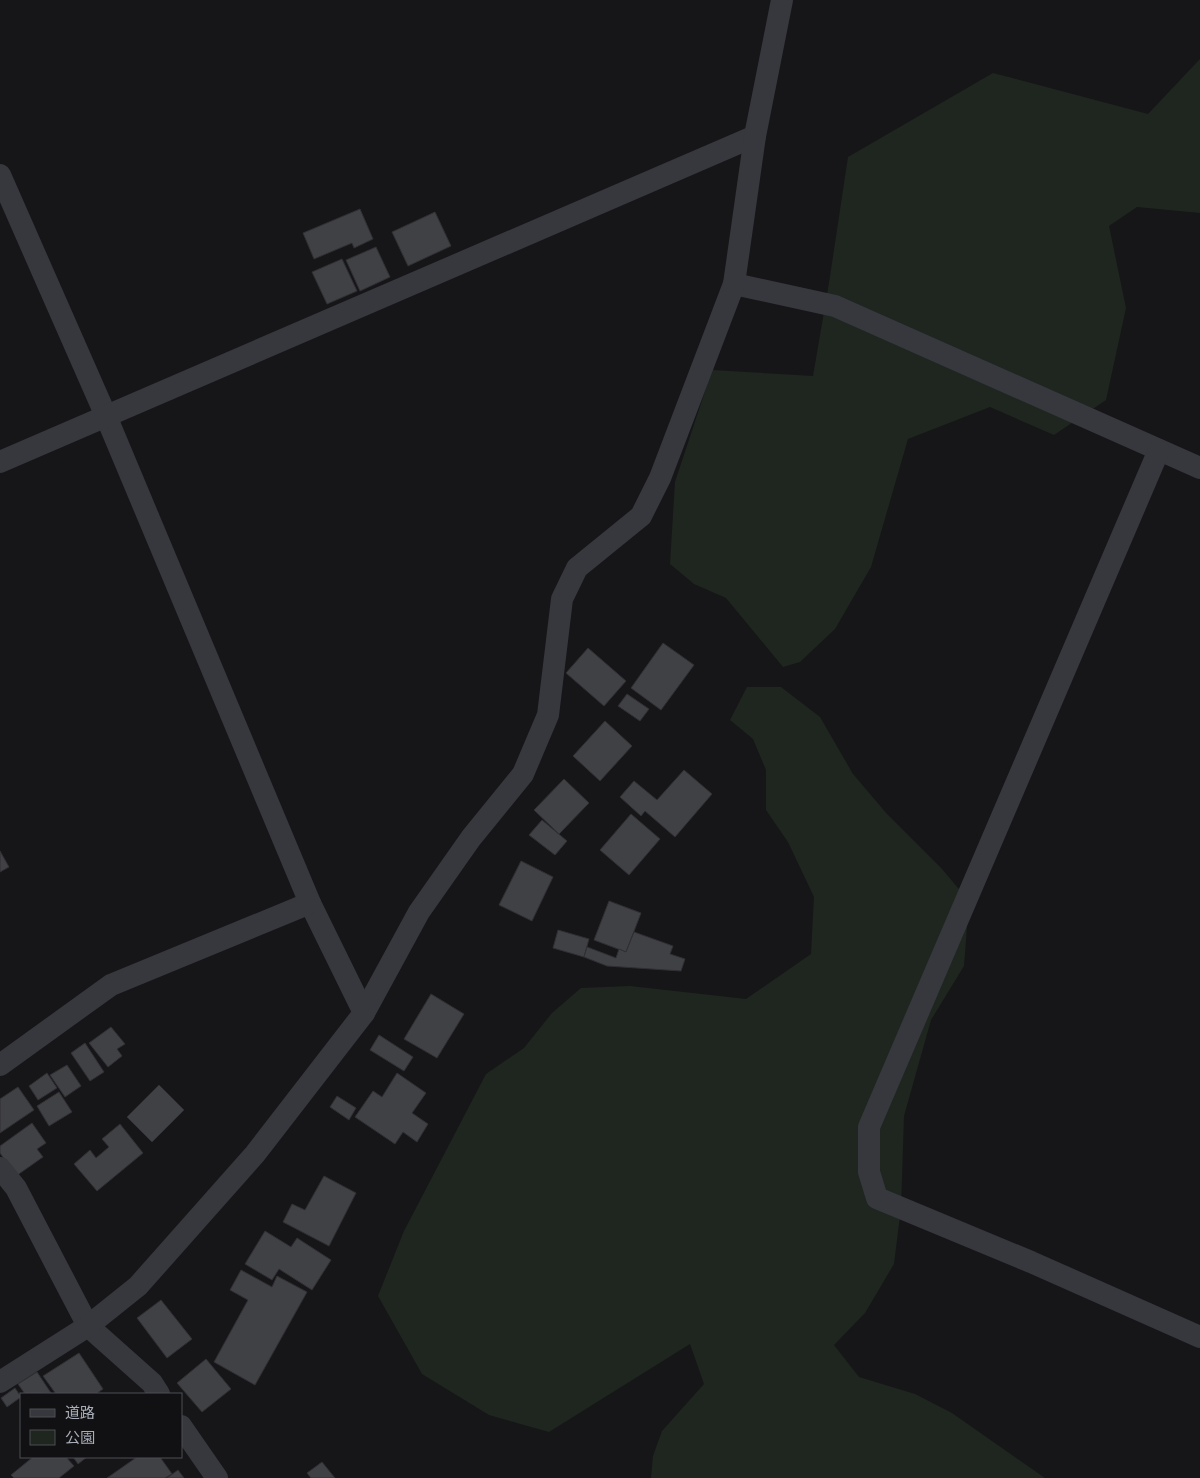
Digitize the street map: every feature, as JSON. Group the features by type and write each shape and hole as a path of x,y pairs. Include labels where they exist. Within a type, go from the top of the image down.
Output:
{"street":[{"path":"0,1382 88,1326 138,1286 255,1154 364,1013 419,912 471,838 524,774 548,714 562,599 577,568 641,516 660,478 734,284 755,136 782,0"},
{"path":"0,462 755,136"},
{"path":"0,174 106,416 310,904 364,1013"},
{"path":"734,284 835,306 1200,468"},
{"path":"1159,450 869,1128 869,1172 877,1198 1031,1262 1200,1337"},
{"path":"0,1065 111,985 310,904"},
{"path":"0,1168 16,1188 88,1326 152,1384 159,1393"},
{"path":"182,1427 217,1478"}],"green space":[{"path":"1200,59 1200,213 1137,207 1109,226 1126,308 1106,400 1054,435 990,407 908,439 871,567 835,629 800,662 783,667 726,598 694,584 670,564 675,482 712,370 813,376 848,157 993,73 1148,114"},
{"path":"747,687 781,687 820,717 853,774 887,814 942,869 969,901 964,966 931,1020 904,1116 901,1208 894,1264 865,1313 834,1345 859,1377 915,1394 952,1413 1045,1478 651,1478 653,1456 662,1431 704,1384 690,1344 549,1432 489,1415 422,1374 378,1296 404,1231 486,1074 524,1048 552,1013 581,988 630,986 746,999 811,954 814,897 788,842 766,810 766,770 753,739 730,720"}],"building":[{"path":"360,209 373,239 354,248 352,243 314,259 303,233"},
{"path":"435,212 451,246 408,266 392,232"},
{"path":"376,247 390,277 360,291 346,260"},
{"path":"342,259 357,291 327,304 312,272"},
{"path":"663,643 694,665 661,710 631,688"},
{"path":"588,648 626,681 604,706 566,673"},
{"path":"627,694 649,709 640,721 618,706"},
{"path":"605,721 632,746 600,781 573,756"},
{"path":"684,770 712,794 675,837 645,811 641,816 620,797 634,781 657,800"},
{"path":"564,779 589,803 559,834 534,810"},
{"path":"631,814 660,839 629,875 600,850"},
{"path":"542,820 567,841 555,855 529,835"},
{"path":"0,851 9,867 0,872"},
{"path":"521,861 553,877 532,921 499,905"},
{"path":"609,901 641,913 626,952 594,940"},
{"path":"558,930 589,939 584,957 553,948"},
{"path":"634,932 673,946 670,954 685,959 681,971 607,966 584,957 587,947 616,958 619,949 626,952"},
{"path":"431,994 464,1014 437,1058 404,1039"},
{"path":"111,1027 125,1044 117,1049 122,1056 108,1067 89,1043"},
{"path":"379,1035 413,1057 404,1071 370,1050"},
{"path":"85,1043 104,1072 90,1081 71,1053"},
{"path":"67,1065 81,1086 65,1097 50,1075"},
{"path":"47,1073 57,1088 38,1100 29,1086"},
{"path":"397,1073 426,1093 412,1113 428,1124 417,1142 403,1132 395,1144 355,1117 373,1091 382,1097"},
{"path":"159,1085 184,1110 152,1142 127,1117"},
{"path":"18,1087 34,1110 0,1133 0,1099"},
{"path":"59,1092 72,1112 49,1126 37,1106"},
{"path":"337,1096 356,1108 349,1120 330,1107"},
{"path":"32,1123 46,1143 37,1149 43,1157 16,1176 0,1153 0,1146"},
{"path":"120,1124 143,1153 97,1191 74,1164 90,1150 96,1158 109,1147 102,1139"},
{"path":"324,1176 356,1193 329,1246 283,1222 292,1204 305,1210"},
{"path":"265,1231 291,1247 297,1238 331,1260 312,1290 279,1269 272,1280 245,1264"},
{"path":"241,1270 272,1287 277,1276 307,1292 255,1385 214,1362 248,1300 230,1290"},
{"path":"161,1300 192,1339 167,1358 137,1318"},
{"path":"79,1353 103,1389 97,1393 55,1393 43,1376"},
{"path":"206,1359 231,1389 202,1412 177,1383"},
{"path":"37,1372 51,1393 24,1393 18,1384"},
{"path":"15,1388 20,1396 20,1398 7,1407 1,1398"},
{"path":"32,1458 67,1458 74,1466 59,1478 14,1478 11,1475"},
{"path":"74,1458 86,1458 78,1464"},
{"path":"136,1458 161,1458 172,1474 165,1478 107,1478"},
{"path":"322,1462 335,1478 311,1478 307,1473"},
{"path":"178,1470 184,1478 167,1478"}]}
